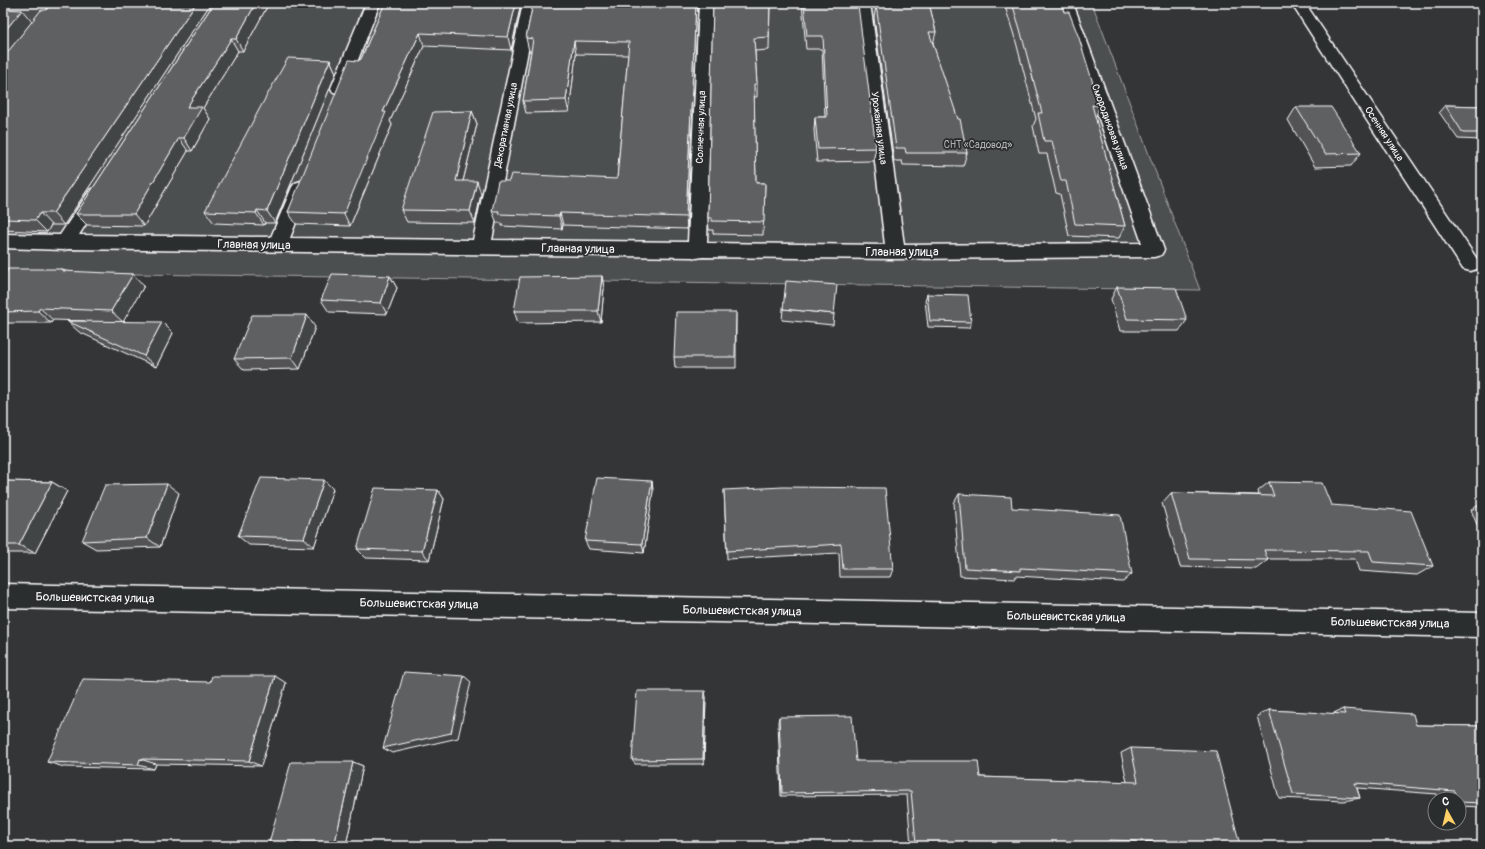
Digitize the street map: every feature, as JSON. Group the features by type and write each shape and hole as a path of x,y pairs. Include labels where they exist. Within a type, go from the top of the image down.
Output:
{"street":[{"path":"332,106 373,3"},
{"name":"Декоративная улица","path":"481,247 530,3"},
{"name":"Солнечная улица","path":"697,251 706,3"},
{"name":"Урожайная улица","path":"863,3 894,252"},
{"name":"Смородиновая улица","path":"1066,3 1154,250"},
{"name":"Осенняя улица","path":"1298,3 1470,264"},
{"path":"278,245 306,172"},
{"path":"64,243 103,183"},
{"name":"Главная улица","path":"3,242 697,251 894,252 1154,250"},
{"name":"Большевистская улица","path":"3,596 1482,625"}],"green space":[{"name":"СНТ «Садовод»","path":"3,3 1092,3 1200,290 3,272"}],"building":[{"path":"52,3 196,3 53,213 40,213 35,220 3,219 3,58 41,10 46,10"},
{"path":"214,3 256,3 236,39 231,39 187,107 202,107 184,138 179,138 134,214 76,214"},
{"path":"385,3 516,3 508,37 420,33 383,112 386,112 344,214 288,212 349,60 358,61 361,59"},
{"path":"533,3 696,3 686,217 560,213 559,216 498,214 499,211 492,211 498,181 509,181 511,174 617,179 629,42 574,41 566,100 523,101 533,39 526,38"},
{"path":"713,3 770,3 769,37 754,38 757,84 754,84 756,183 765,183 764,222 712,221 712,218 708,218"},
{"path":"804,3 836,3 837,6 858,5 876,148 818,149 815,117 827,117 823,36 807,36"},
{"path":"896,3 929,3 936,32 929,32 958,119 960,119 967,153 906,153 905,148 896,148 876,5 896,5"},
{"path":"1012,3 1061,3 1064,12 1069,12 1079,38 1100,106 1092,105 1125,226 1075,224 1066,181 1061,181 1052,141 1044,141 1038,113 1042,113"},
{"path":"3,9 22,10 3,33"},
{"path":"288,58 330,60 267,211 257,210 256,213 205,211 261,106"},
{"path":"1445,105 1482,106 1482,133 1463,133"},
{"path":"1296,107 1331,107 1361,153 1325,154"},
{"path":"472,111 456,181 477,181 470,211 401,210 433,112"},
{"path":"8,269 63,269 62,271 133,274 111,311 40,308 38,311 3,312 3,277"},
{"path":"332,274 390,276 381,303 321,300"},
{"path":"602,276 598,311 514,311 520,277"},
{"path":"786,281 837,285 834,314 783,309"},
{"path":"1117,287 1176,288 1187,320 1127,319"},
{"path":"927,294 968,295 971,322 930,321"},
{"path":"676,312 736,312 735,357 674,357"},
{"path":"252,315 307,315 292,358 234,359"},
{"path":"67,321 162,322 144,356"},
{"path":"261,478 324,480 304,538 238,536"},
{"path":"597,478 652,481 642,544 585,541"},
{"path":"3,481 52,482 19,545 3,545"},
{"path":"1269,482 1322,483 1331,505 1411,511 1433,566 1373,562 1369,551 1264,550 1268,560 1190,559 1171,493 1274,496"},
{"path":"167,484 147,538 82,541 105,485"},
{"path":"783,487 885,488 893,569 843,569 841,544 727,551 724,490"},
{"path":"375,488 438,490 422,551 357,549"},
{"path":"959,494 1011,497 1012,508 1120,515 1132,574 1020,568 1020,571 965,568"},
{"path":"404,672 464,676 451,733 383,748"},
{"path":"212,676 275,676 249,761 140,759 138,765 47,762 83,679 210,682"},
{"path":"637,691 705,691 703,759 632,760"},
{"path":"1343,709 1413,714 1416,725 1482,726 1482,803 1467,802 1467,791 1355,783 1360,798 1293,794 1269,710 1345,714"},
{"path":"852,716 856,761 978,761 980,777 1138,782 1131,748 1216,751 1240,845 1109,840 1110,846 916,843 911,791 782,793 779,717"},
{"path":"291,762 353,762 335,842 269,843"}]}
